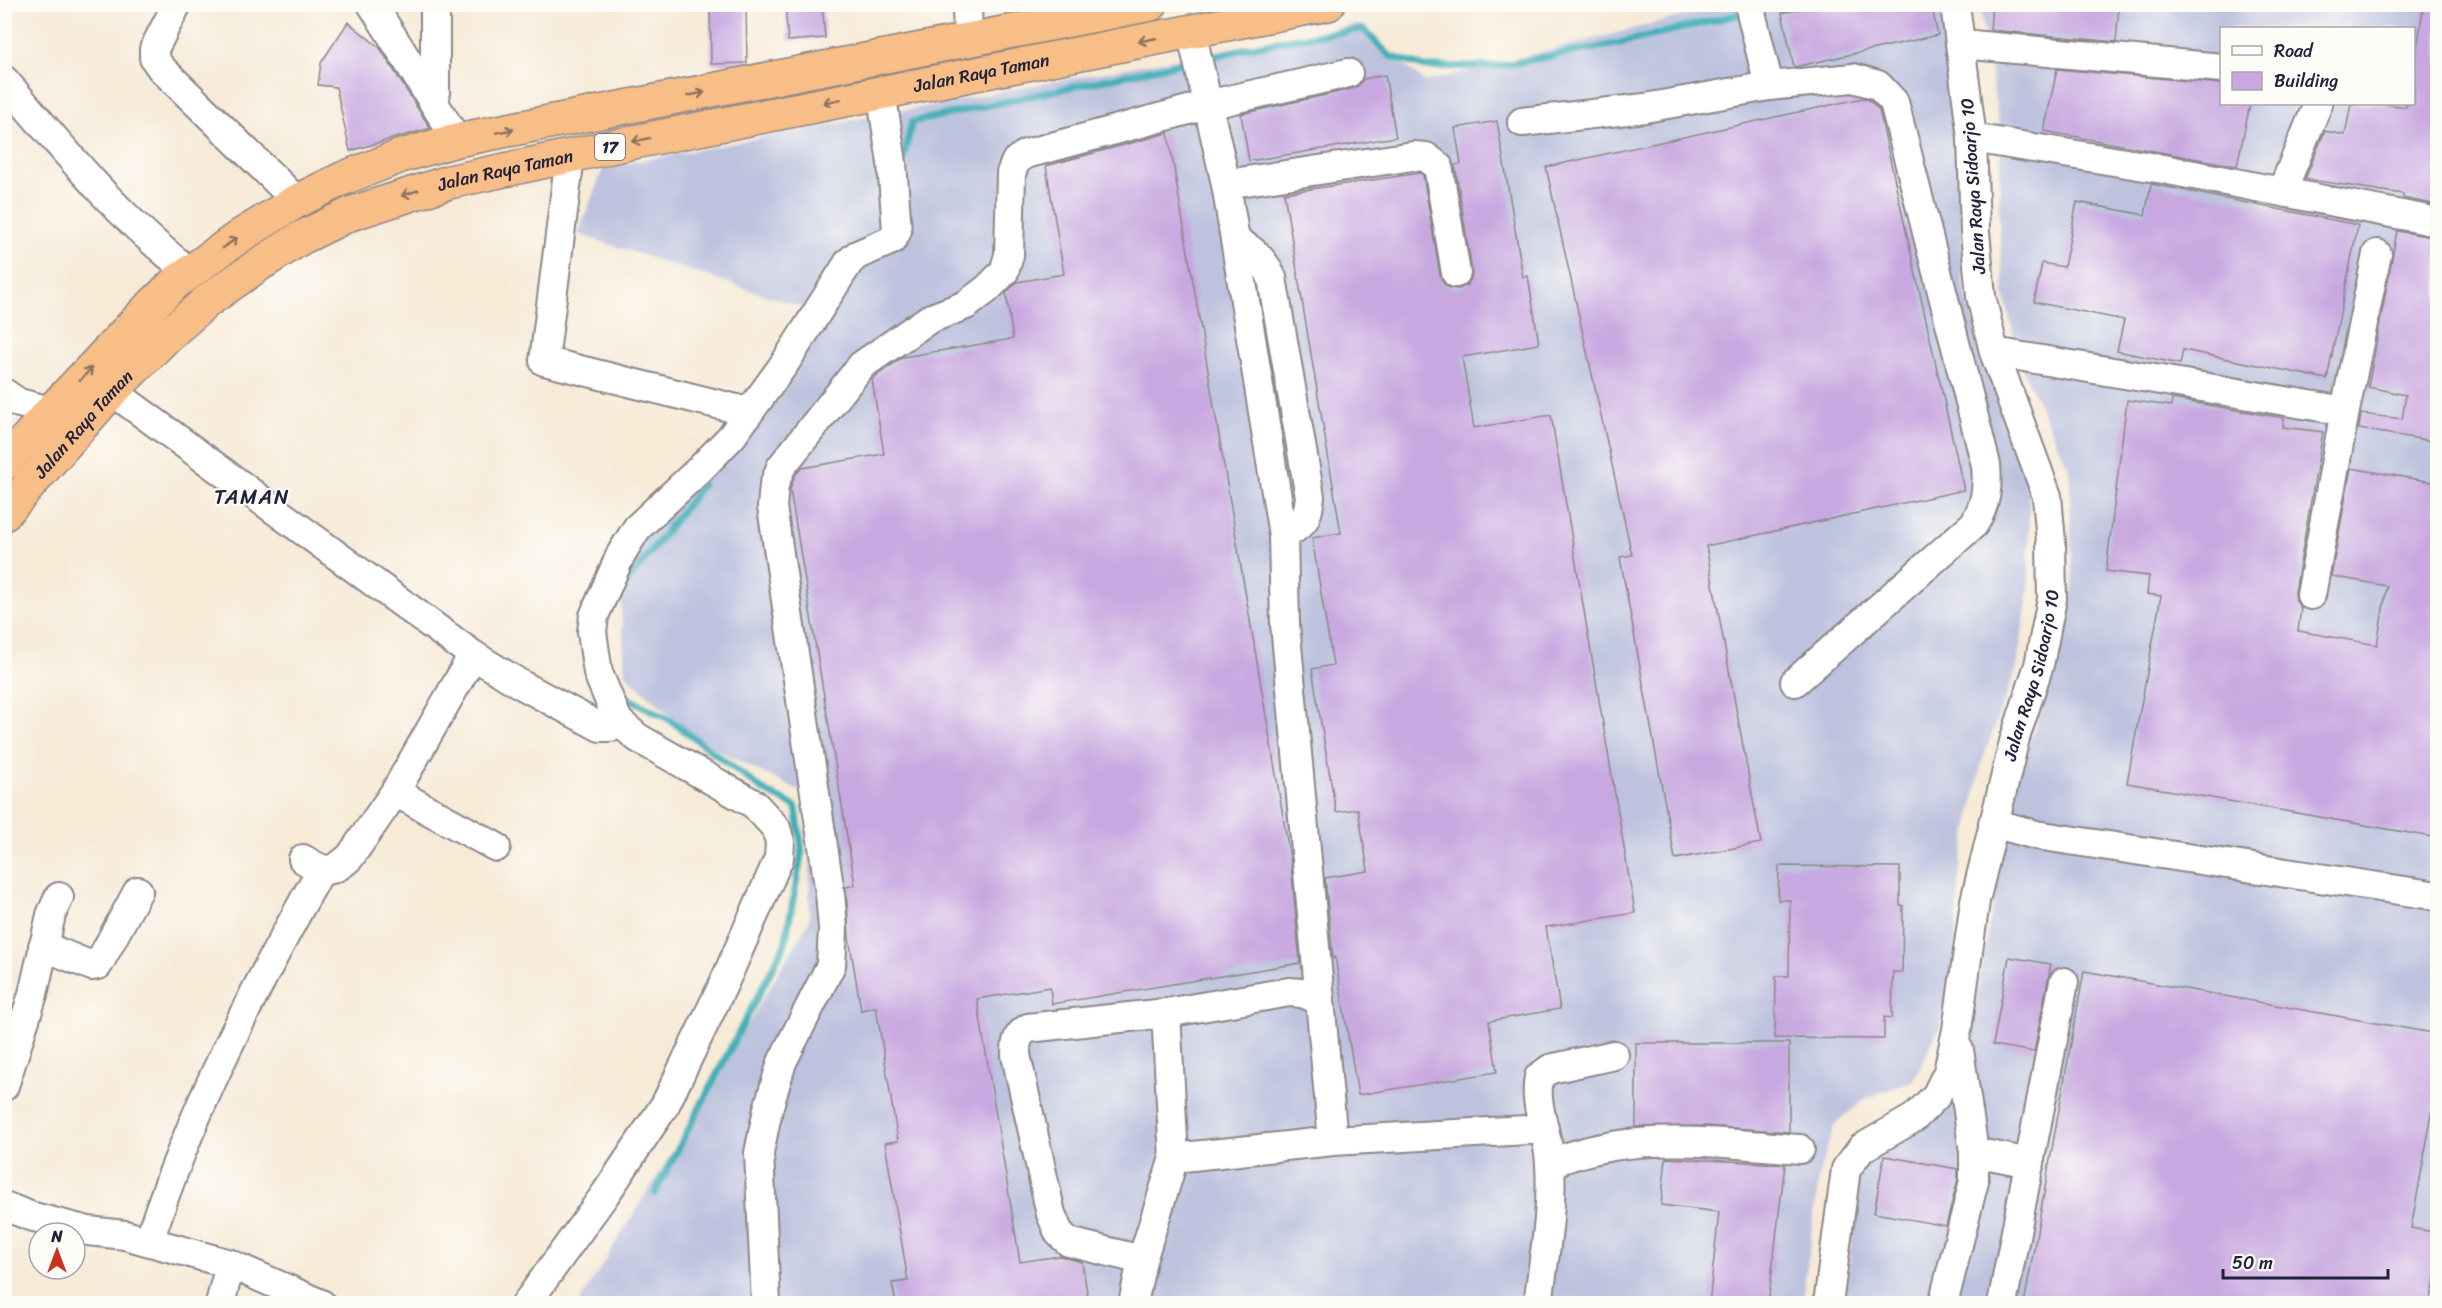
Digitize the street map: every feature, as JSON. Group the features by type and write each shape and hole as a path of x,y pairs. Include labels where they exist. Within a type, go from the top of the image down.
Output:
{"highway":[{"name":"Jalan Raya Taman","path":"6,458 143,314 190,272 240,236 297,201 344,178 401,156 457,140 1151,4"},
{"name":"Jalan Raya Taman","path":"4,514 112,391 166,336 207,301 301,238 350,214 409,193 449,182 570,156 881,91 1192,36 1328,4"}],"street":[{"path":"177,4 154,49 154,58 161,68 297,201"},
{"path":"372,4 457,140"},
{"path":"435,4 435,103"},
{"path":"967,4 968,41"},
{"path":"1749,4 1769,86"},
{"name":"Jalan Raya Sidoarjo 10","path":"1828,1304 1846,1169 1862,1148 1914,1118 1936,1096 1948,1072 1957,1030 1975,901 2015,738 2039,665 2052,599 2047,496 1994,352 1981,296 1975,232 1972,138 1962,44 1955,4"},
{"path":"1192,36 1226,184 1283,535 1285,624 1333,1142"},
{"path":"1962,44 2220,68"},
{"path":"766,1304 759,1153 768,1109 782,1062 831,965 832,929 830,893 772,507 774,485 781,467 862,364 929,319 966,305 1004,272 1009,255 1011,174 1016,161 1026,154 1207,105 1348,73"},
{"path":"1522,122 1645,108 1769,86 1853,78 1878,85 1894,102 1988,477 1988,493 1974,524 1795,682"},
{"path":"4,80 108,200 162,251 190,272"},
{"path":"526,1304 606,1193 665,1105 724,983 779,858 780,842 776,828 754,804 638,738 618,721 598,673 592,632 594,616 600,599 637,528 715,454 749,412 785,363 849,262 857,255 892,240 897,231 892,162 881,91"},
{"path":"2282,191 2318,105"},
{"path":"1972,138 2163,169 2438,222"},
{"path":"570,156 544,361 749,412"},
{"path":"1226,184 1413,156 1426,157 1438,166 1456,273"},
{"path":"1235,240 1253,251 1266,263 1272,278 1310,497 1308,516 1299,527 1283,535"},
{"path":"2311,596 2376,254"},
{"path":"1253,351 1283,344"},
{"path":"1994,352 2345,411"},
{"path":"112,391 473,656 600,727 611,727 618,721"},
{"path":"4,393 19,403 51,411"},
{"path":"1266,428 1296,420"},
{"path":"149,1241 179,1155 312,865 333,870 350,857 395,792 473,656"},
{"path":"395,792 496,847"},
{"path":"1993,823 2036,835 2438,896"},
{"path":"43,946 92,966 98,965 138,891"},
{"path":"4,1086 33,994 51,915 59,897"},
{"path":"2002,1304 2064,982"},
{"path":"1142,1260 1069,1242 1059,1233 1051,1214 1016,1055 1018,1034 1028,1028 1166,1013 1289,993 1302,993 1320,1000"},
{"path":"1133,1304 1142,1260 1174,1158 1166,1013"},
{"path":"1943,1304 1974,1181 1974,1152 1957,1030"},
{"path":"1538,1304 1551,1203 1551,1164 1536,1090 1539,1077 1550,1069 1614,1055"},
{"path":"1174,1158 1333,1142 1544,1129"},
{"path":"1551,1164 1568,1156 1593,1149 1641,1143 1701,1142 1800,1149"},
{"path":"1974,1152 2030,1163"},
{"path":"4,1206 30,1216 88,1231 125,1235 231,1264 321,1304"},
{"path":"220,1304 231,1264"}],"shaded area":[{"path":"1726,5 1942,5 1961,114 1963,283 1989,377 2029,486 2029,589 2017,667 1982,761 1960,868 1954,962 1940,1027 1914,1080 1866,1098 1835,1124 1820,1170 1802,1303 578,1304 680,1139 809,921 811,797 697,740 625,674 619,565 817,312 578,234 603,168 1356,24 1425,82"},
{"path":"1980,5 2437,5 2437,1303 1844,1304 1859,1166 1937,1115 1957,1090 2014,786 2055,669 2073,586 2069,469 2021,366 2004,294 1999,223 2001,139"}],"building":[{"path":"710,4 746,4 747,63 711,64"},
{"path":"785,4 822,4 825,38 788,41"},
{"path":"1821,4 1931,4 1938,35 1794,67 1782,13"},
{"path":"1992,4 2119,4 2116,42 1990,30"},
{"path":"2424,4 2438,4 2438,205 2403,198 2403,194 2305,179 2325,131 2345,135 2351,105 2406,107 2407,105 2415,105 2415,60"},
{"path":"348,22 380,48 430,128 350,151 336,87 318,85 321,63"},
{"path":"2057,69 2220,84 2220,105 2250,105 2237,166 2044,131"},
{"path":"1385,75 1396,137 1249,161 1241,114 1352,89 1363,79"},
{"path":"1863,98 1869,100 1879,110 1964,490 1706,546 1761,843 1675,859 1620,557 1632,555 1546,167"},
{"path":"1497,121 1523,277 1528,276 1539,344 1462,357 1474,428 1551,415 1635,913 1546,927 1560,1009 1489,1021 1497,1072 1358,1095 1335,957 1333,958 1325,878 1368,871 1358,809 1336,812 1312,669 1333,665 1312,538 1341,533 1284,193 1420,173 1423,175 1440,276 1444,284 1450,288 1459,289 1467,285 1472,271 1455,165 1461,164 1455,128"},
{"path":"1168,133 1291,864 1300,963 1052,1004 1050,987 977,999 1020,1262 1060,1256 1082,1262 1089,1304 896,1304 892,1283 908,1281 885,1143 898,1141 876,1007 861,1010 849,938 846,887 855,885 790,489 795,475 802,468 884,454 872,379 903,357 1013,339 1006,293 1017,282 1064,274 1046,166"},
{"path":"2151,184 2358,225 2327,379 2183,350 2180,364 2117,351 2124,320 2034,302 2042,263 2064,267 2077,202 2145,215"},
{"path":"2397,231 2438,238 2438,442 2359,429 2361,414 2402,419 2406,395 2368,387"},
{"path":"2172,399 2284,418 2283,427 2323,432 2295,592 2296,601 2301,608 2298,631 2377,645 2387,586 2331,576 2351,468 2438,483 2438,838 2127,783 2161,596 2147,594 2149,576 2106,571 2127,400 2171,406"},
{"path":"1779,866 1900,867 1900,905 1903,905 1902,972 1893,972 1892,1018 1884,1017 1884,1039 1775,1038 1776,976 1789,976 1790,900 1778,900"},
{"path":"2009,957 2051,964 2034,1052 1993,1045"},
{"path":"2084,971 2438,1034 2438,1104 2434,1103 2411,1228 2438,1233 2438,1263 2430,1304 2024,1304"},
{"path":"1636,1043 1789,1043 1789,1132 1706,1126 1636,1127"},
{"path":"1884,1156 1958,1169 1958,1179 1946,1226 1874,1213"},
{"path":"1666,1158 1785,1164 1768,1304 1709,1304 1719,1212 1661,1205"}],"waterway":[{"path":"1756,10 1779,4"},
{"path":"1205,58 1280,41 1363,29 1390,56 1425,67 1499,66 1616,44 1745,13"},
{"path":"903,160 912,122 1191,61"},
{"path":"615,598 702,485"},
{"path":"619,687 622,695 670,720 763,790 796,807 802,851 785,944 655,1193"}],"district":[{"name":"TAMAN","path":"252,497"}]}
